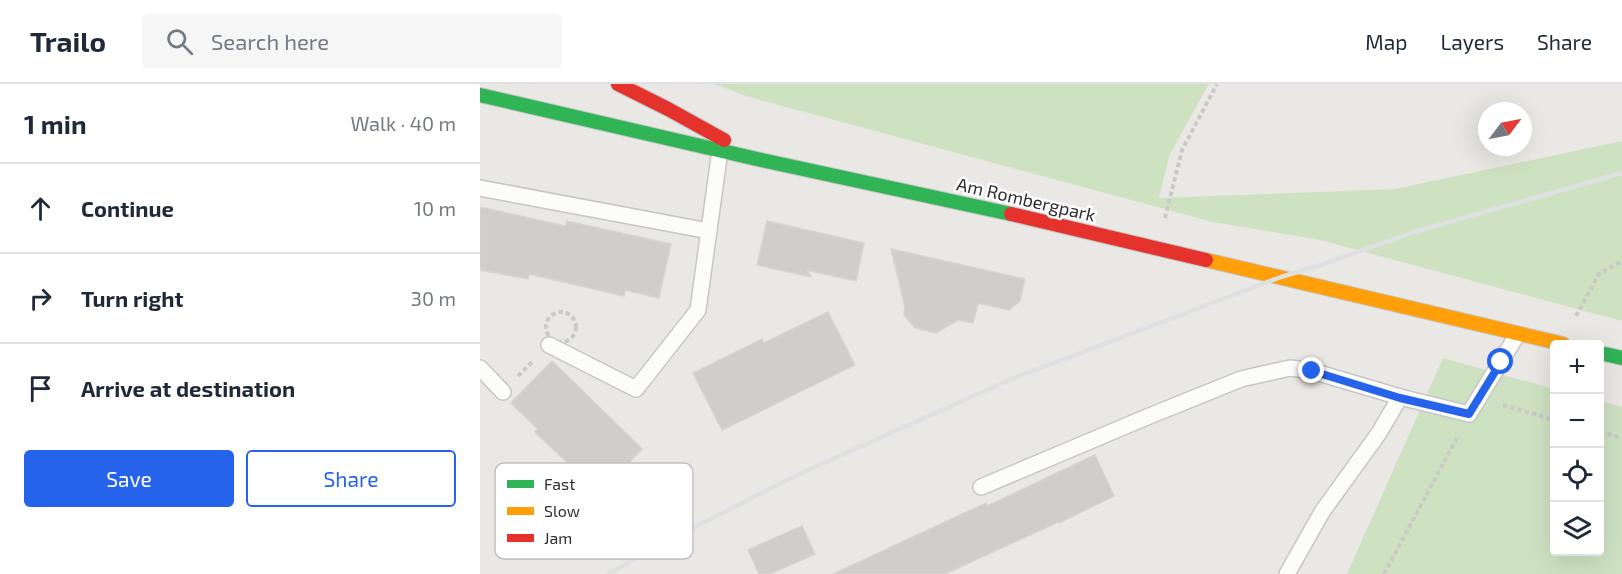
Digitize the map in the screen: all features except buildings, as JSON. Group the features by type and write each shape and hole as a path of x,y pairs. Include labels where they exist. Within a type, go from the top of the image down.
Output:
{"main road":[{"path":"618,84 757,159"},
{"name":"Am Rombergpark","path":"480,95 757,159 986,208 1550,342"},
{"path":"1604,354 1622,358"}],"lane":[{"path":"551,342 636,389 698,310 720,150"},
{"path":"480,188 709,231"},
{"path":"981,487 1240,379 1290,368 1312,371 1400,398 1469,414 1517,334"},
{"path":"480,368 503,392"},
{"path":"1287,574 1322,512 1379,433 1400,398"}],"path":[{"path":"1164,223 1182,150 1217,84"},
{"path":"1572,325 1599,274 1622,261"},
{"path":"503,392 551,342"},
{"path":"1479,399 1550,419"},
{"path":"1384,574 1469,414"},
{"path":"1604,433 1622,438"}],"green space":[{"path":"714,84 1209,84 1170,154 1159,198 1395,189 1622,141 1622,321 1316,239 1213,222 749,97"},
{"path":"1443,358 1550,388 1550,556 1604,556 1604,402 1622,407 1622,574 1347,574"}],"railway":[{"path":"693,528 795,476 1009,380 1281,277 1414,232 1622,173"},
{"path":"608,574 635,559"}],"traffic: fast":[{"path":"480,95 757,159 1011,214"},
{"path":"1604,354 1622,358"}],"traffic: slow":[{"path":"1206,260 1550,341"}],"traffic: jam":[{"path":"618,84 724,140"},
{"path":"1011,214 1206,260"}],"route":[{"path":"1312,371 1400,398 1469,414 1501,362"}]}
